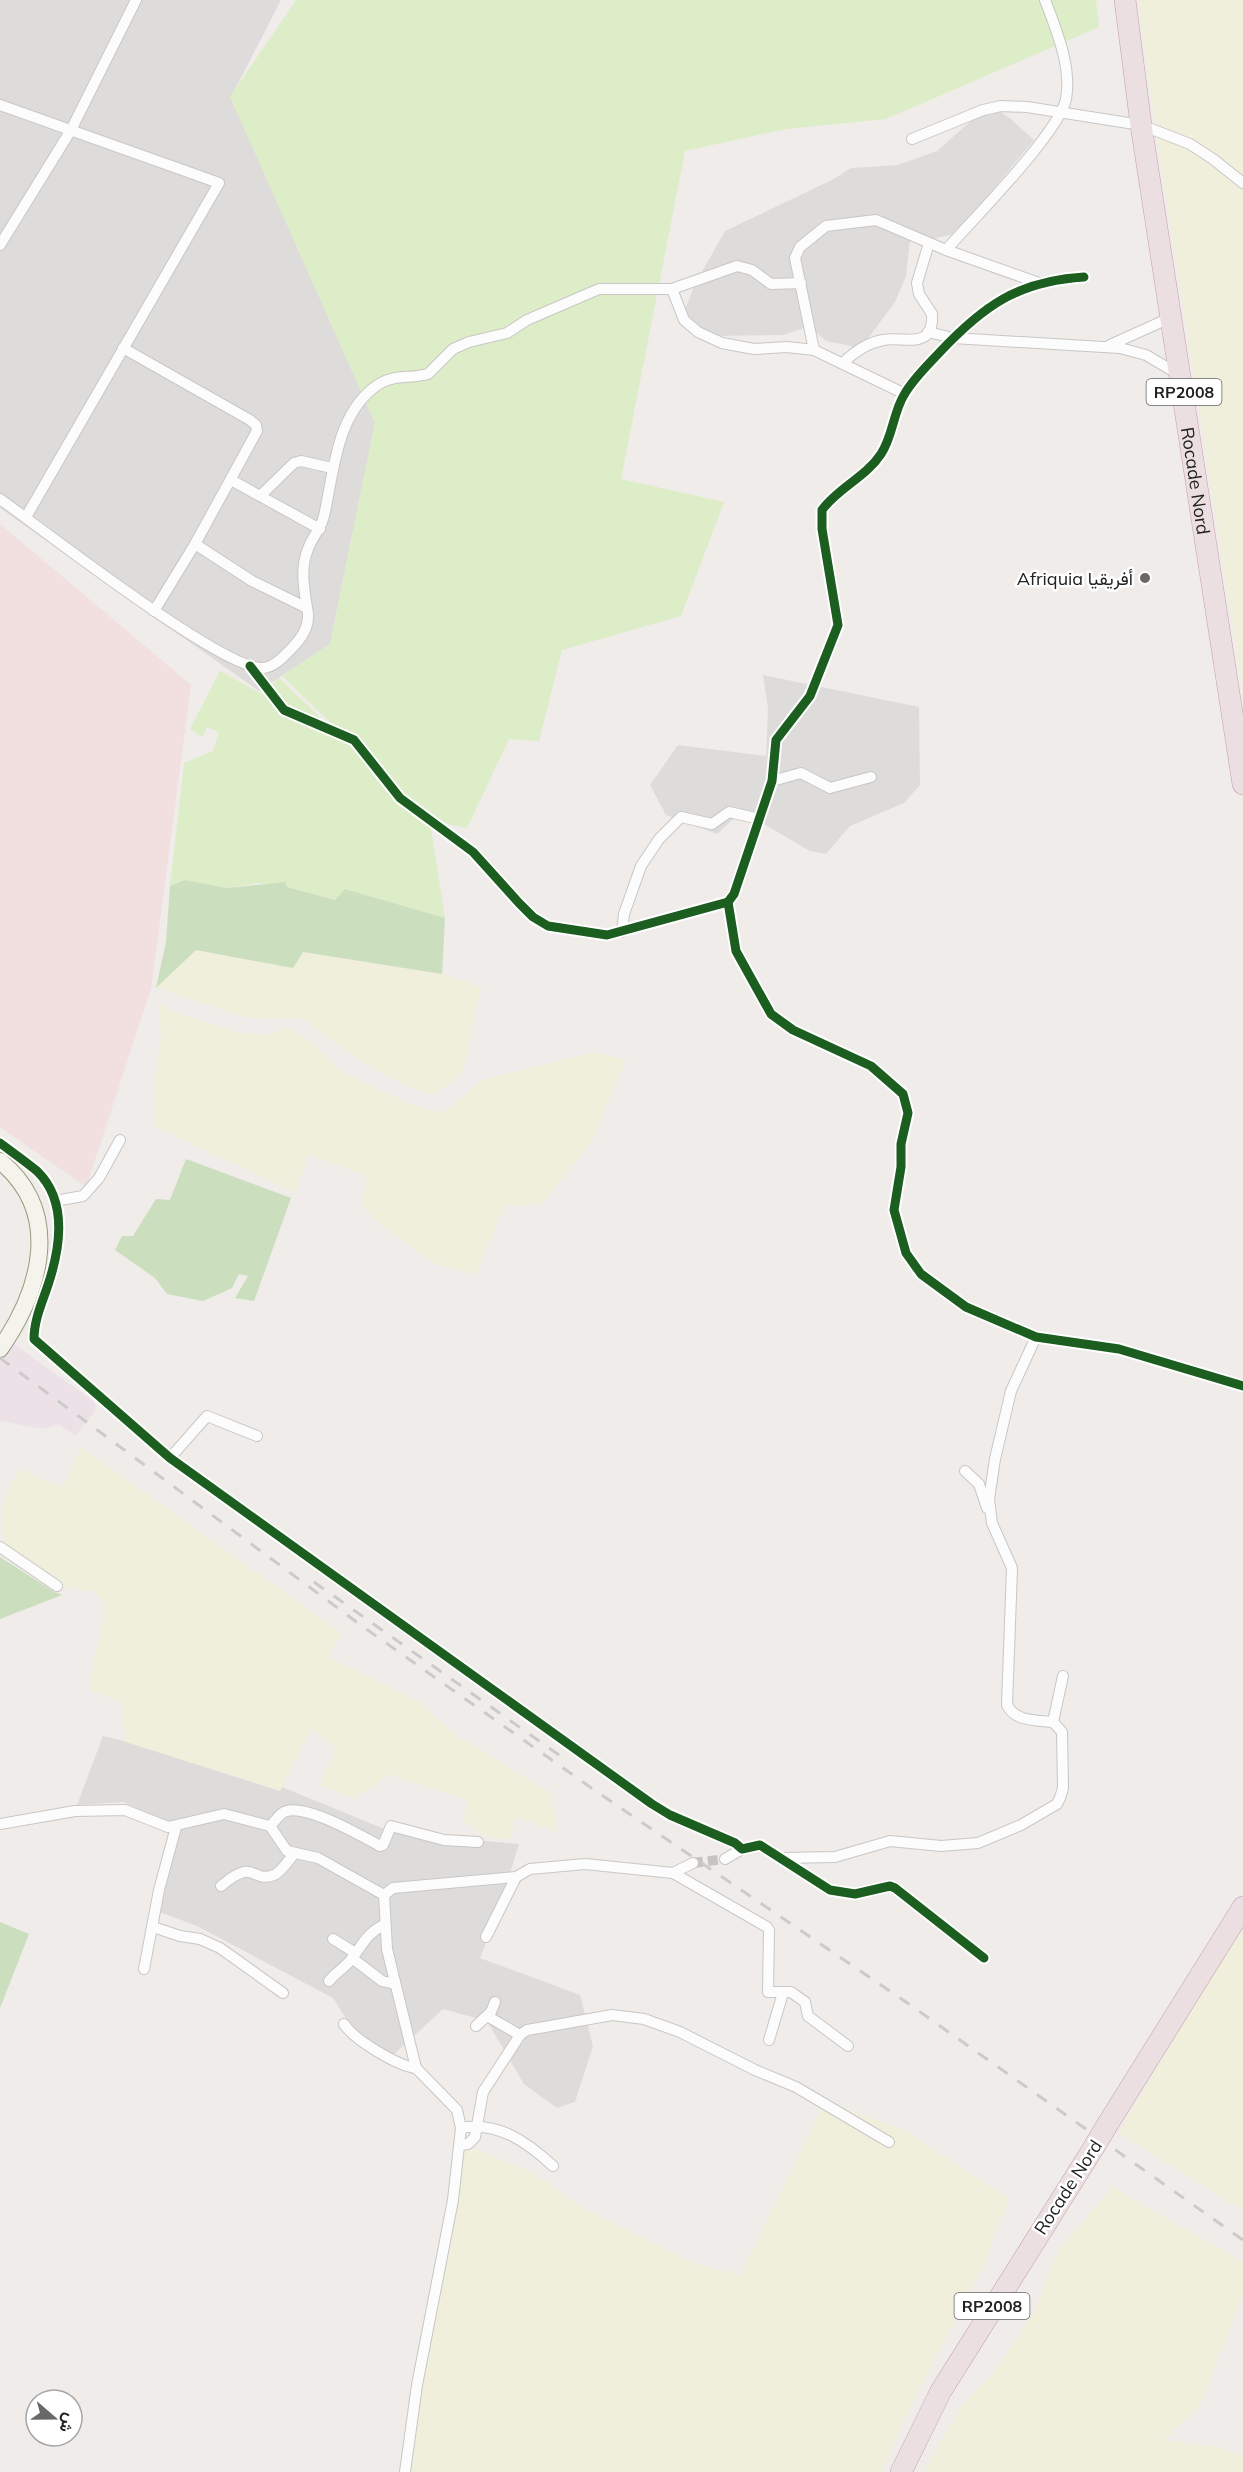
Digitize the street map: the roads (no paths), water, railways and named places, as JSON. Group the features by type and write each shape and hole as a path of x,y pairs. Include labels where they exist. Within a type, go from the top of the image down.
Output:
{"highway":[{"name":"Rocade Nord","path":"1125,0 1141,125 1182,376 1243,784"},
{"name":"Rocade Nord","path":"901,2472 941,2391 1243,1908"}],"street":[{"path":"0,245 71,130 136,0"},
{"path":"945,250 1046,136 1062,113 1067,90 1065,65 1045,0"},
{"path":"0,105 219,183 26,517"},
{"path":"912,139 992,107 1021,107 1141,125 1190,144 1214,159 1243,183"},
{"path":"814,350 795,258 798,250 830,224 880,221 945,250 1039,284"},
{"path":"843,363 855,352 876,342 889,339 910,342 920,339 928,332 932,314 919,294 917,283 929,243"},
{"path":"0,499 154,611 250,666 263,668 279,662 295,645 307,627 309,616 304,565 308,547 320,529 336,451 354,412 378,385 406,375 428,374 453,349 469,342 507,333 527,320 592,291 672,289 737,266 752,270 771,284 801,283"},
{"path":"250,666 284,710 358,744 400,798 473,852 519,903 540,922 588,934 607,935 728,903 734,894 772,781 776,740 810,696 838,625 822,529 822,510 868,470 882,453 905,394 953,338 1008,294 1039,284 1084,277"},
{"path":"672,289 684,320 698,332 722,343 754,349 801,347 814,350 905,394"},
{"path":"1107,346 1172,317"},
{"path":"928,332 953,338 1107,346 1146,355 1182,376"},
{"path":"123,348 256,425 257,431 195,544 154,611"},
{"path":"260,496 294,464 301,461 332,468"},
{"path":"231,480 320,529"},
{"path":"195,544 252,581 307,608"},
{"path":"772,781 801,773 830,788 871,777"},
{"path":"622,932 624,914 643,860 676,821 686,817 708,825 729,813 760,819"},
{"path":"728,903 736,951 771,1014 793,1030 870,1066 903,1094 908,1113 901,1144 901,1167 894,1210 899,1233 911,1260 921,1274 938,1289 966,1307 1036,1337 1119,1349 1243,1386"},
{"path":"55,1201 83,1196 99,1178 120,1140"},
{"path":"0,1143 39,1173 55,1201 60,1227 49,1283 36,1322 34,1339 170,1458 652,1804 670,1815 735,1843 742,1849"},
{"path":"0,1161 20,1179 30,1195 39,1216 40,1244 22,1315 0,1349"},
{"path":"991,1515 989,1499 995,1458 1011,1391 1036,1337"},
{"path":"170,1458 207,1416 257,1436"},
{"path":"785,1858 835,1857 890,1841 941,1846 978,1843 1021,1825 1057,1804 1060,1798 1063,1788 1062,1732 1053,1722 1026,1719 1016,1715 1007,1705 1012,1568 979,1484 965,1471"},
{"path":"0,1547 57,1586"},
{"path":"1053,1722 1063,1676"},
{"path":"0,1824 75,1811 125,1810 148,1821 176,1827 224,1814 270,1826 282,1845 294,1854 318,1858 384,1894"},
{"path":"270,1826 283,1812 291,1810 304,1811 380,1846 383,1845 391,1826 444,1840 478,1842"},
{"path":"144,1969 176,1827"},
{"path":"725,1858 742,1849 759,1845 785,1858 830,1890 843,1894 890,1886 896,1888 984,1958"},
{"path":"221,1886 238,1872 248,1870 265,1876 276,1874 294,1854"},
{"path":"673,1873 693,1863"},
{"path":"384,1894 393,1888 516,1877 530,1869 585,1864 673,1873 767,1926 769,1930 768,1992 791,1992 805,2002 808,2016 848,2046"},
{"path":"486,1937 516,1877"},
{"path":"384,1894 384,1925 395,1984 416,2068 457,2110 461,2128 460,2145 417,2385 405,2472"},
{"path":"329,1981 371,1931 384,1925"},
{"path":"153,1927 180,1936 200,1939 220,1948 283,1993"},
{"path":"333,1939 382,1981 395,1984"},
{"path":"769,2040 783,1993"},
{"path":"476,2026 487,2016 495,2002"},
{"path":"460,2145 472,2141 479,2125 483,2092 520,2036 527,2030 612,2015 644,2019 680,2032 755,2070 796,2086 889,2142"},
{"path":"487,2016 520,2036"},
{"path":"344,2024 350,2033 398,2064 416,2068"},
{"path":"461,2128 486,2125 521,2141 553,2166"}],"tunnel":[{"path":"693,1863 725,1859"}],"railway":[{"path":"0,1358 362,1626 590,1787 906,2002 1243,2240"},
{"path":"314,1582 559,1755"}],"place":[{"name":"Afriquia أفريقيا","path":"1145,578"}]}
